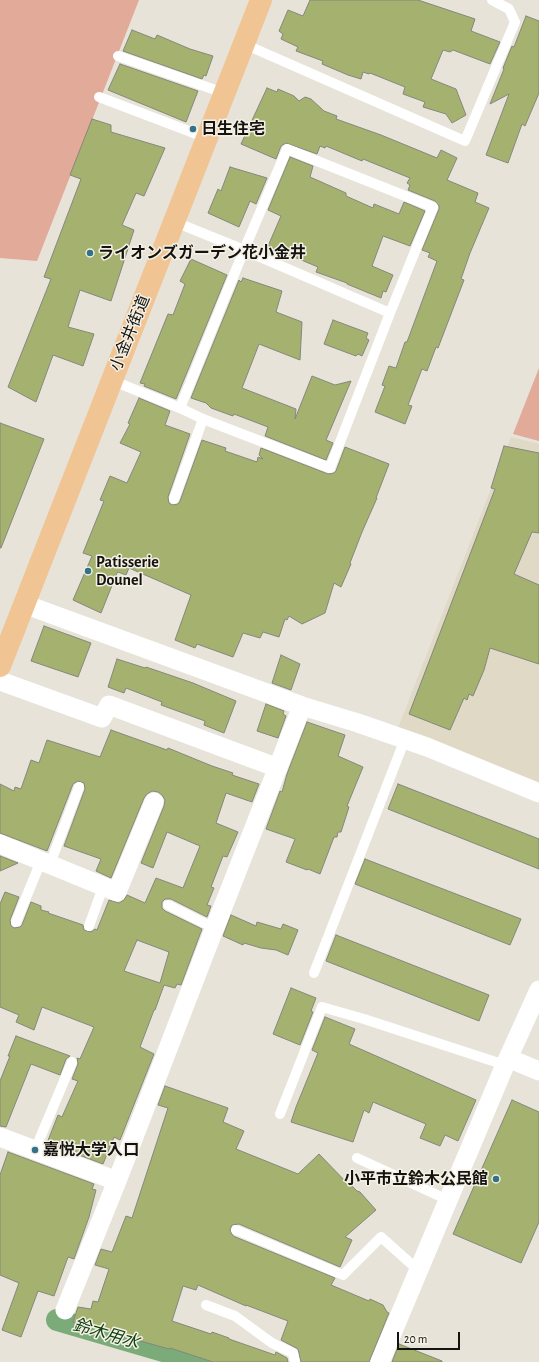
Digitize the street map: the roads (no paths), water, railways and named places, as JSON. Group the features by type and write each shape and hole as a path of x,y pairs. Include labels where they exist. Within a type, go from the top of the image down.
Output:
{"main road":[{"name":"小金井街道","path":"0,666 261,0"}],"street":[{"path":"24,604 302,706 405,739 539,793"},
{"path":"0,681 102,718 108,705 278,768"},
{"path":"65,1310 117,1181 214,928 302,706"},
{"path":"0,844 117,892 154,802"},
{"path":"380,1362 507,1062 536,1009 539,990"},
{"path":"507,1062 539,1071"},
{"path":"0,1137 117,1181"}],"lane":[{"path":"244,44 465,141 514,22 509,9 492,0"},
{"path":"118,56 224,93"},
{"path":"99,96 207,138"},
{"path":"111,380 203,419 330,468 390,312 433,207 287,149 180,408"},
{"path":"175,222 390,312"},
{"path":"174,498 203,419"},
{"path":"314,973 405,739"},
{"path":"16,922 79,787"},
{"path":"89,926 103,887"},
{"path":"168,905 214,928"},
{"path":"280,1114 322,1007 507,1062"},
{"path":"35,1150 72,1062"},
{"path":"357,1158 448,1200"},
{"path":"236,1230 343,1275 381,1237 418,1270"},
{"path":"206,1305 235,1316 272,1343 292,1353 295,1362"}],"waterway":[{"name":"鈴木用水","path":"57,1320 201,1362"}],"place":[{"name":"日生住宅","path":"193,129"},
{"name":"ライオンズガーデン花小金井","path":"90,253"},
{"name":"Patisserie Dounel","path":"88,571"},
{"name":"嘉悦大学入口","path":"35,1150"},
{"name":"小平市立鈴木公民館","path":"496,1179"}]}
